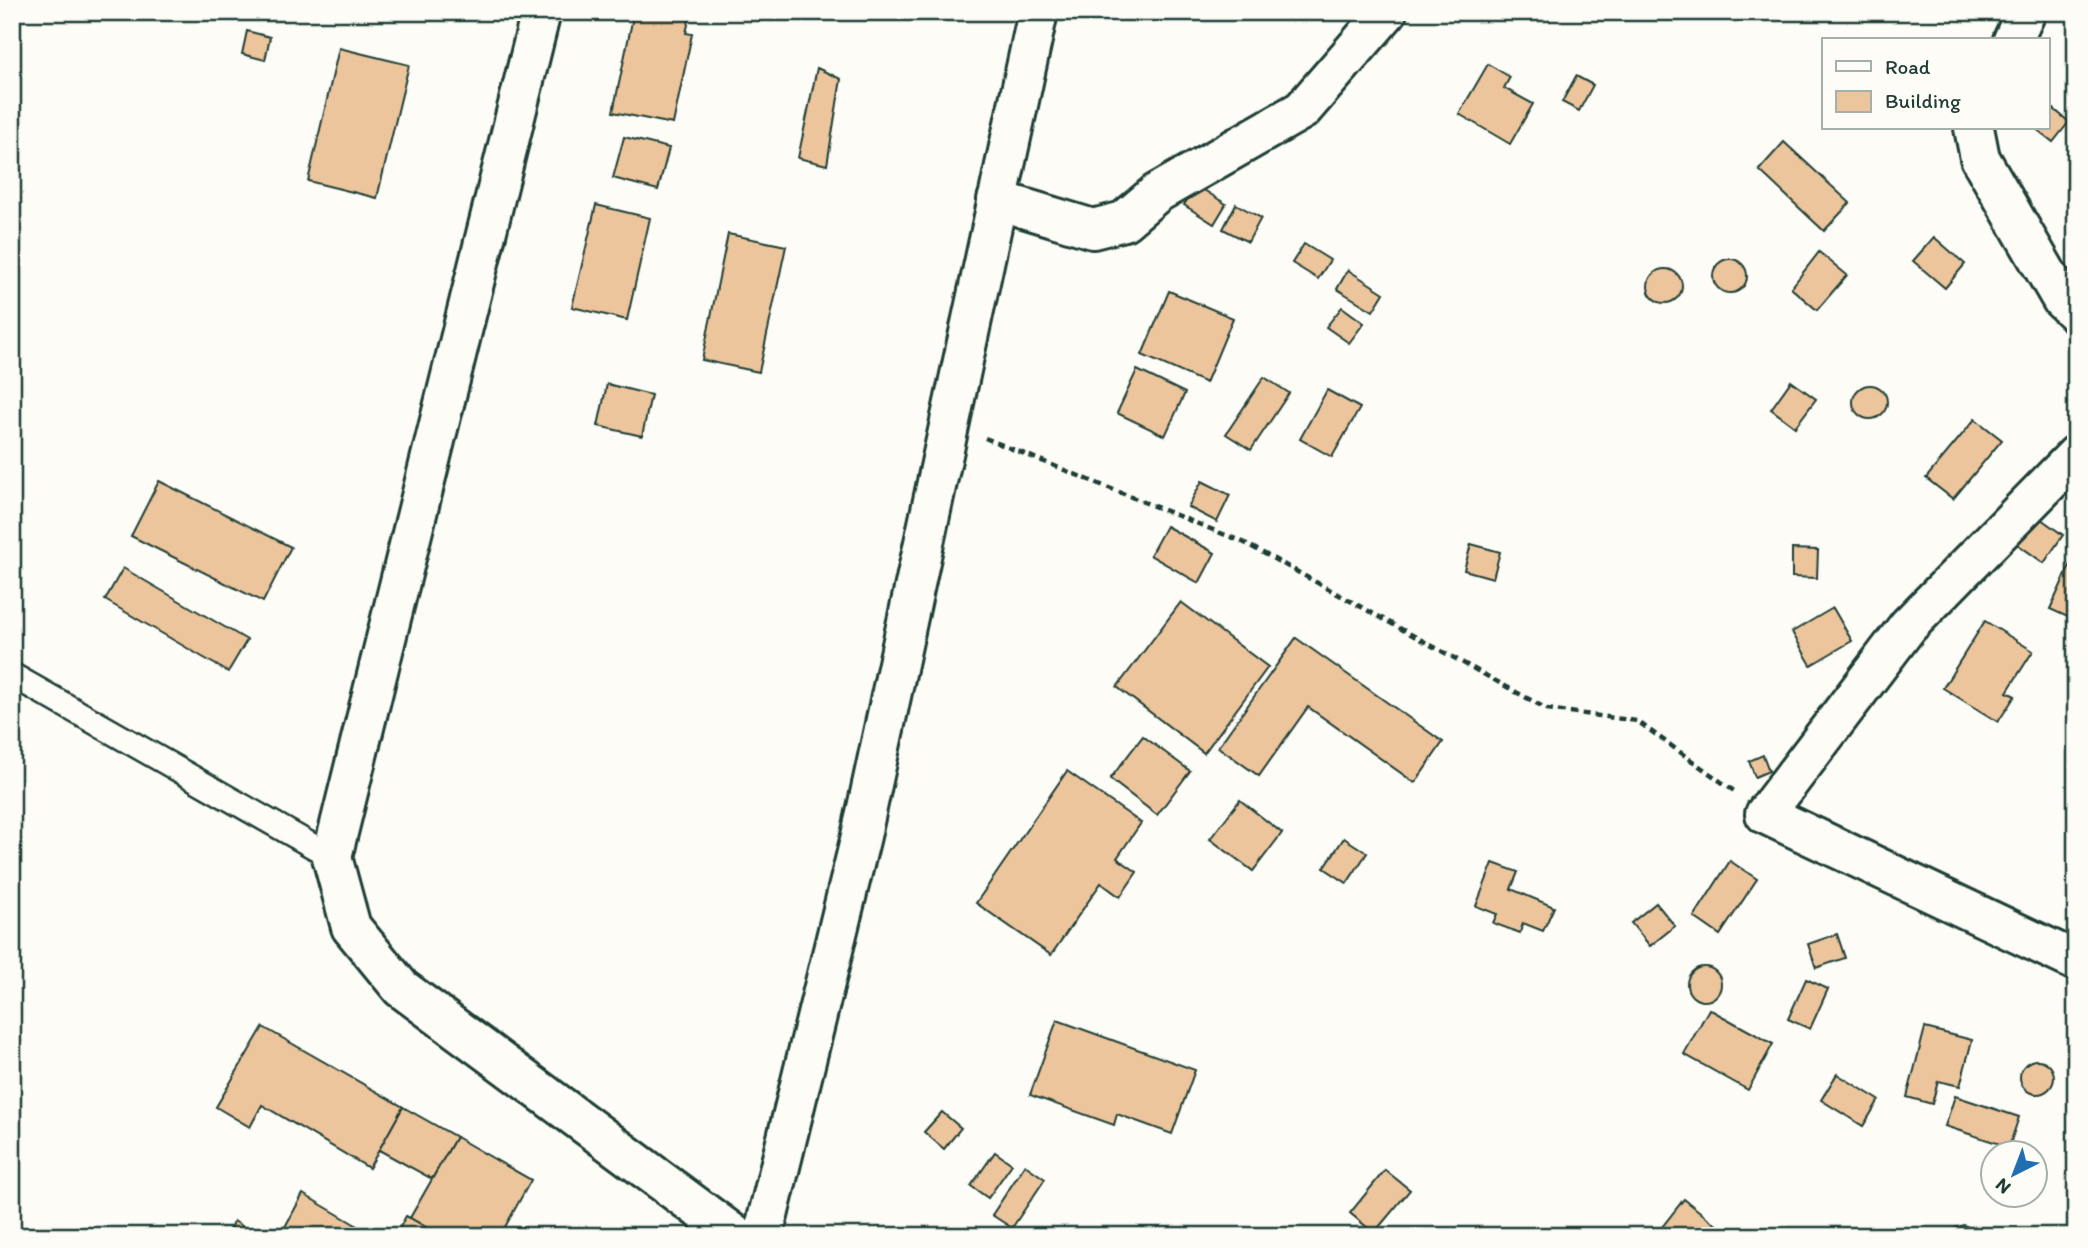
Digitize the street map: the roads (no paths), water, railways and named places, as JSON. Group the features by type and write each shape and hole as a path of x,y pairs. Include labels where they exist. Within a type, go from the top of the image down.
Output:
{"street":[{"path":"541,12 332,857 351,927 401,988 736,1236"},
{"path":"763,1236 861,836 1038,12"},
{"path":"997,200 1093,229 1124,222 1157,193 1301,110 1387,12"},
{"path":"1974,130 1980,158 2062,300 2076,313"},
{"path":"2076,455 1908,626 1765,814 2076,961"}],"lane":[{"path":"12,675 332,857"}]}
